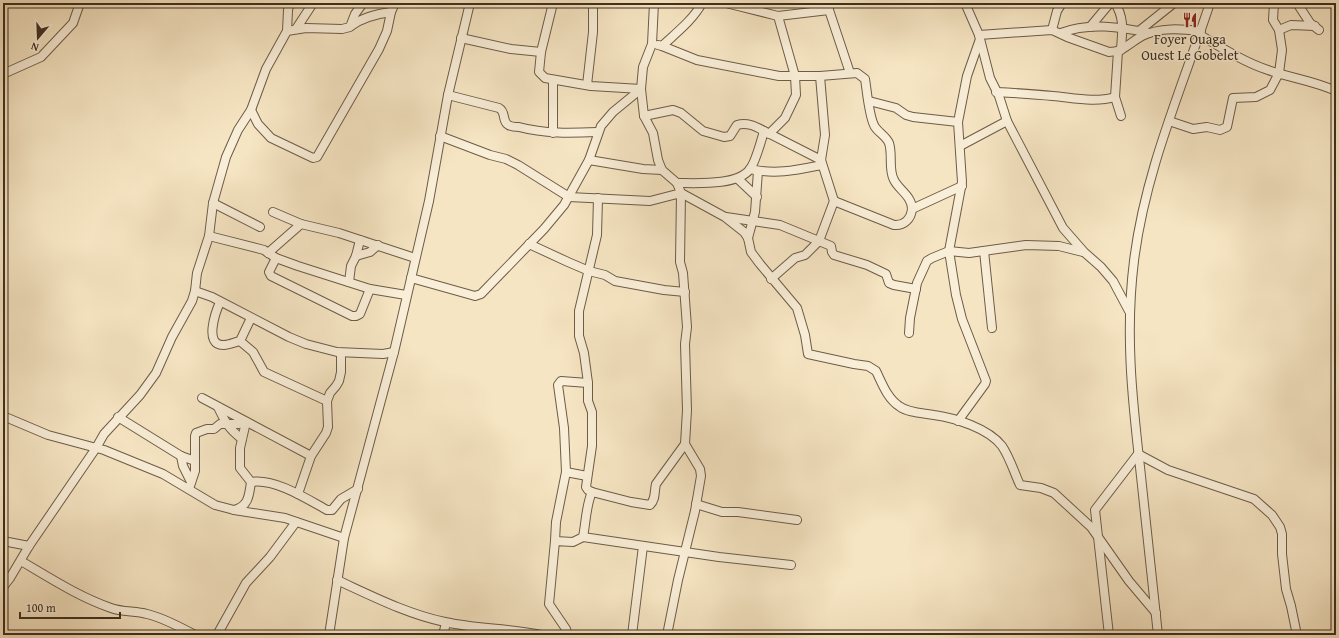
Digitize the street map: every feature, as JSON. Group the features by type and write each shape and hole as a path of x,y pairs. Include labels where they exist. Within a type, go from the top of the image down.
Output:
{"street":[{"path":"3,74 41,57 73,23 80,3"},
{"path":"3,586 104,434 118,417 140,395 156,373 172,337 192,301 196,291 197,273 209,236 213,203 229,147 251,110 266,69 287,31 288,10 290,3"},
{"path":"296,29 313,3"},
{"path":"350,27 355,14 363,3"},
{"path":"251,110 258,124 271,138 313,158 317,157 379,49 391,12 396,3"},
{"path":"329,635 344,538 394,352 431,190 448,95 470,3"},
{"path":"553,3 541,52 539,72 544,78 587,85 641,89"},
{"path":"587,85 593,32 593,3"},
{"path":"598,198 597,235 579,311 579,336 584,353 588,383 588,401 592,412 592,446 586,486 588,490 592,492 631,502 650,505 655,499 656,484 685,444 687,410 685,344 687,326 685,292 680,262 682,193 678,183 662,170 658,160 653,133 644,116 641,89 643,67 652,44 654,3"},
{"path":"662,46 688,22 702,3"},
{"path":"726,3 778,16 829,6 850,73"},
{"path":"965,3 980,37 990,78 1007,121 1063,228 1113,281 1129,311"},
{"path":"1052,30 1057,11 1062,3"},
{"path":"1090,27 1110,3"},
{"path":"1115,3 1122,16 1115,97 1121,116"},
{"path":"1139,31 1174,3"},
{"path":"1158,635 1138,454 1130,365 1129,311 1134,260 1150,181 1210,3"},
{"path":"1169,121 1193,128 1207,127 1220,130 1227,127 1233,98 1256,97 1270,90 1279,74 1282,50 1279,30 1273,20 1274,3"},
{"path":"1279,30 1291,25 1317,28 1310,23 1297,3"},
{"path":"287,31 306,28 342,29 350,27 363,18 391,12"},
{"path":"748,238 753,220 756,197 754,170 766,132 785,118 795,99 797,87 778,16"},
{"path":"1061,34 1070,30 1090,27 1122,27 1150,33"},
{"path":"980,37 1052,30 1108,52 1120,51 1142,36 1150,33 1178,28 1200,33 1248,62 1279,74 1336,91"},
{"path":"958,421 986,381 962,319 956,295 950,252 962,186 958,122 967,76 980,37"},
{"path":"461,38 511,49 541,52"},
{"path":"652,44 662,46 697,60 779,76 820,76 857,73 865,79 871,118 876,128 883,134 889,143 891,171 894,181 906,194 912,209 908,220 899,226 834,201"},
{"path":"771,279 795,258 804,255 819,241 834,201 821,163 825,135 820,76"},
{"path":"553,133 554,80"},
{"path":"411,278 475,296 481,294 560,210 569,197 589,160 598,132 604,121 641,89"},
{"path":"996,92 1055,96 1079,100 1107,100 1115,97"},
{"path":"448,95 499,108 503,111 505,121 510,125 529,130 553,133 598,132"},
{"path":"869,102 896,108 906,115 913,117 958,122"},
{"path":"644,116 673,110 677,111 701,130 724,137 730,136 737,125 749,124 821,163"},
{"path":"960,146 1007,121"},
{"path":"440,136 490,155 506,159 569,197 650,201 682,193 725,217 744,232 748,238 751,252 771,279 797,308 805,335 808,354 873,368 876,371 889,398 899,407 906,410 943,416 968,424 989,434 1001,445 1020,485 1041,488 1054,493 1091,527 1129,581 1156,612"},
{"path":"589,160 643,169 662,170"},
{"path":"678,183 710,183 738,179 754,170 782,172 821,163"},
{"path":"738,179 756,197"},
{"path":"912,209 962,186"},
{"path":"213,203 260,227"},
{"path":"273,212 300,224 339,233 415,258"},
{"path":"725,217 780,225 831,246 834,255 867,265 886,274 889,283 916,289"},
{"path":"268,253 300,224"},
{"path":"209,236 251,248 264,250 276,258 317,273 370,289 406,295"},
{"path":"349,282 351,266 356,256 360,240"},
{"path":"529,244 589,271 605,275 631,285 685,292"},
{"path":"356,256 370,252 378,245"},
{"path":"909,333 910,318 921,272 927,261 932,258 950,252 969,253 1026,245 1060,246 1084,252"},
{"path":"984,251 992,328"},
{"path":"276,258 269,272 272,276 352,316 360,314 370,289"},
{"path":"196,291 306,344 341,353 383,354 394,352"},
{"path":"220,302 214,316 212,337 218,344 224,345 240,341"},
{"path":"240,341 251,318"},
{"path":"240,341 253,352 264,372 327,401"},
{"path":"298,494 311,456 326,433 328,426 327,401 330,393 339,381 341,353"},
{"path":"341,366 356,353"},
{"path":"568,635 566,629 549,604 553,574 556,522 566,472 564,428 558,385 561,381 588,383"},
{"path":"202,398 311,456"},
{"path":"218,407 226,423 234,433 242,439"},
{"path":"3,416 48,435 96,448 190,486"},
{"path":"118,417 181,456 195,461"},
{"path":"190,486 195,471 194,436 196,433 207,429 214,429 220,424 238,424 246,422"},
{"path":"234,510 240,508 248,499 250,492 251,482 240,468 240,448 246,422"},
{"path":"667,635 701,476 700,468 685,444"},
{"path":"1110,635 1095,510 1138,454"},
{"path":"1138,454 1168,470 1254,499 1272,515 1280,527 1282,534 1282,554 1286,589 1297,635"},
{"path":"181,456 190,486 201,498 214,505 234,510 285,518 344,538"},
{"path":"566,472 587,476"},
{"path":"251,482 258,481 271,483 298,494 327,510 332,510 341,499 358,489"},
{"path":"583,536 592,492"},
{"path":"696,504 722,512 738,512 797,520"},
{"path":"217,635 246,583 270,557 296,522"},
{"path":"555,541 573,542 583,536 684,552 791,566"},
{"path":"3,540 29,546"},
{"path":"632,635 643,546"},
{"path":"21,561 72,591 100,604 113,609 143,613 160,618 195,635"},
{"path":"337,580 420,616 446,623 522,631 541,635"},
{"path":"443,635 446,623"},
{"path":"495,628 503,635"}],"place":[{"name":"Foyer Ouaga Ouest Le Gobelet","path":"1190,20"}]}
